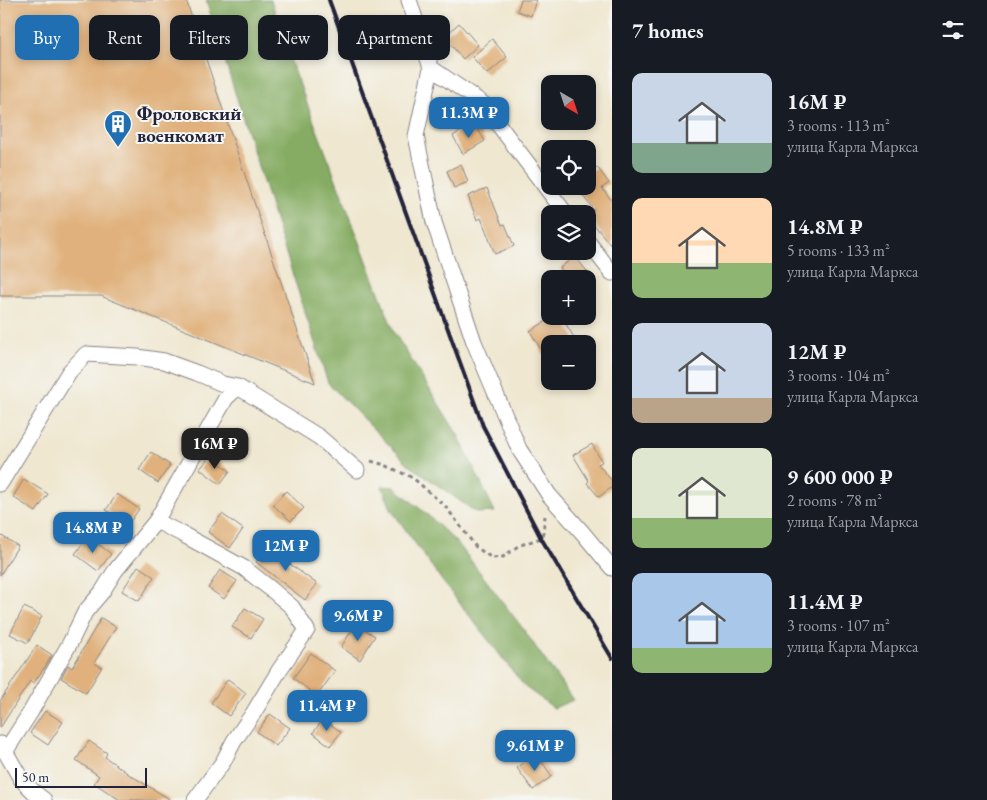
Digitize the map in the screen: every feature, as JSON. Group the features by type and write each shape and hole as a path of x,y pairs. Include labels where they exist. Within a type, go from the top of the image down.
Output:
{"street":[{"path":"409,0 431,68 416,136 434,222 474,342 519,449 548,495 612,568"},
{"path":"431,68 482,103 559,205"},
{"path":"596,252 612,273"},
{"path":"0,484 70,372 86,354 164,361 197,372 223,384 238,387 319,437 357,470"},
{"path":"44,800 20,779 2,747 34,706 85,612 102,592 115,570 156,521 226,398 238,387"},
{"path":"156,521 244,568 292,607 308,630 280,669 234,741 223,762 195,800"}],"path":[{"path":"368,460 385,465 413,478 446,507 476,547 492,558 503,557 518,546 541,538 548,495"}],"green space":[{"path":"206,0 271,0 276,15 258,15 258,60 290,60 394,332 458,435 495,512 477,513 409,465 328,383 225,60 248,60 248,15 211,15"},
{"path":"382,486 394,487 429,516 459,545 521,626 573,700 554,708 525,687 443,582 392,511"}],"building":[{"name":"Фроловский военкомат","path":"0,0 186,0 191,15 170,15 170,60 206,60 315,383 101,296 0,296"},
{"path":"521,0 536,0 531,16 517,11"},
{"path":"459,23 478,45 463,59 450,44 450,31"},
{"path":"492,39 507,57 487,74 472,57"},
{"path":"474,123 485,141 463,154 453,136"},
{"path":"461,164 468,182 454,188 447,171"},
{"path":"596,168 609,183 602,188 612,201 612,247 596,227 596,205 590,205 582,195 596,195"},
{"path":"487,188 502,225 505,224 514,246 495,254 481,218 477,220 468,196"},
{"path":"570,260 578,260 586,270 562,270 560,268"},
{"path":"541,324 566,325 573,335 541,335 541,350 530,331"},
{"path":"592,444 602,462 598,464 612,481 612,487 599,497 587,483 589,481 573,455"},
{"path":"151,452 170,465 158,483 139,470"},
{"path":"210,456 230,471 220,484 200,469"},
{"path":"24,479 48,494 36,512 13,497"},
{"path":"286,491 304,508 291,521 273,505"},
{"path":"117,494 139,509 128,525 106,510"},
{"path":"71,512 82,519 72,535 60,528"},
{"path":"222,514 243,529 230,548 208,532"},
{"path":"0,535 18,546 0,575"},
{"path":"88,536 111,554 98,571 75,554"},
{"path":"271,544 286,556 283,559 317,584 305,600 256,562"},
{"path":"138,566 154,577 139,601 122,591"},
{"path":"220,570 237,581 224,599 208,588"},
{"path":"24,607 42,616 28,643 10,634"},
{"path":"245,608 263,619 251,638 232,627"},
{"path":"101,618 116,627 94,663 102,667 86,693 61,678 68,665 72,668"},
{"path":"356,624 375,636 360,660 341,647"},
{"path":"37,645 52,655 34,683 30,681 0,728 0,701"},
{"path":"311,653 335,671 317,696 293,678"},
{"path":"228,679 246,693 229,716 211,703"},
{"path":"45,711 63,722 48,745 30,733"},
{"path":"270,714 290,728 276,746 257,732"},
{"path":"323,719 341,732 330,746 313,733"},
{"path":"89,741 107,753 105,757 130,775 171,800 120,800 94,783 99,776 76,760"},
{"path":"536,754 552,776 533,790 517,768"}],"railway":[{"path":"329,0 483,426 541,538 612,658"}],"place":[{"name":"Фроловский военкомат","path":"118,148"}]}
